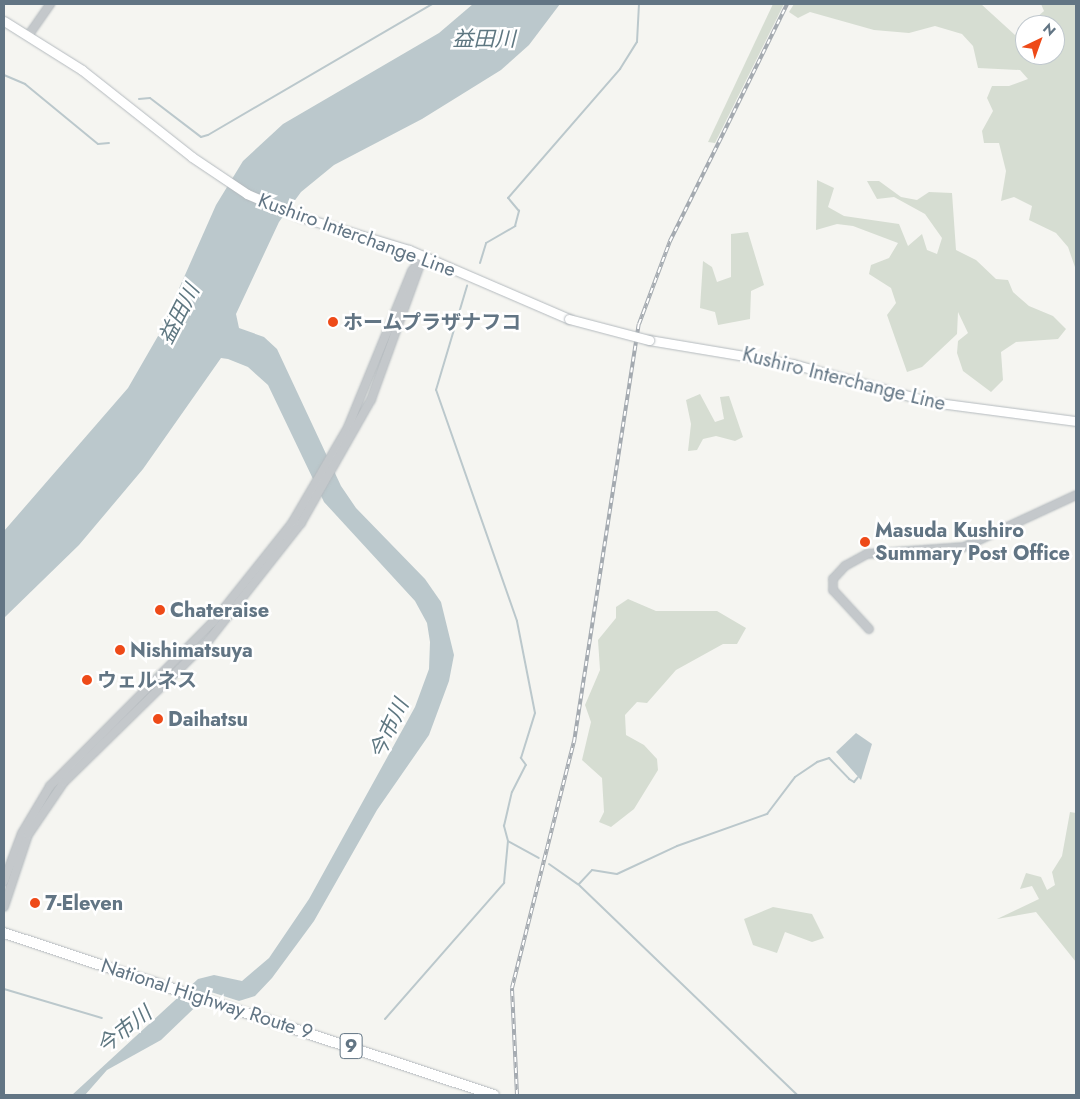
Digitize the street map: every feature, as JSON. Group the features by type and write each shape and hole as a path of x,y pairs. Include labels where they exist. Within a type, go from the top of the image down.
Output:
{"highway":[{"name":"National Highway Route 9","path":"4,933 494,1095"}],"main road":[{"name":"Kushiro Interchange Line","path":"4,21 82,70 219,177 301,217 423,256 569,319 649,340 793,364 931,402 1076,421"}],"street":[{"path":"28,36 50,4"},
{"path":"4,907 28,835 55,794 98,746 209,640 283,550 371,400 423,256"},
{"path":"869,629 833,590 833,579 845,566 867,554 964,547 1076,495"},
{"path":"4,881 22,833 50,786 213,622 313,497"}],"shaded area":[{"path":"773,4 784,4 715,143 708,142"},
{"path":"794,4 981,4 1015,35 1015,65 1065,65 1065,15 1039,15 1044,11 1041,4 1076,4 1076,270 1068,247 1056,233 1029,220 1032,206 1014,197 1001,201 1006,171 999,143 984,143 982,131 993,111 987,98 992,86 1009,86 1028,79 1020,70 978,68 973,46 962,34 935,26 909,33 874,30 810,12 798,18 789,12"},
{"path":"817,180 834,188 828,207 844,216 899,224 908,246 922,234 927,250 937,254 942,238 925,214 894,197 877,199 867,181 879,181 901,197 917,200 929,192 952,193 956,250 976,260 996,279 1008,280 1013,292 1029,306 1053,316 1066,329 1058,339 1016,342 1001,352 1003,380 991,392 963,371 957,353 958,341 968,333 958,312 957,334 922,367 907,372 887,315 896,303 891,288 869,274 871,265 889,258 898,243 853,226 837,224 816,230"},
{"path":"748,232 764,285 751,291 750,319 718,325 715,312 700,308 703,261 712,267 717,282 731,277 731,234"},
{"path":"700,394 715,422 724,419 720,397 729,396 743,437 735,441 716,436 703,439 697,450 688,451 691,424 686,400"},
{"path":"628,599 656,611 717,611 746,628 737,644 723,644 676,670 647,703 637,702 625,715 626,735 644,745 657,759 658,770 634,809 611,827 599,822 604,812 602,778 582,760 591,722 585,705 600,670 598,640 616,618 616,607"},
{"path":"1070,812 1076,813 1076,962 1036,912 997,919 1039,899 1032,886 1020,889 1026,873 1041,877 1047,890 1055,885 1052,872 1062,856"},
{"path":"773,907 812,914 824,938 812,942 785,932 777,953 753,945 744,919"}],"water":[{"name":"益田川","path":"473,4 560,4 529,45 501,70 422,119 334,165 301,192 279,222 236,314 239,328 264,337 277,349 341,486 356,508 425,579 441,602 454,655 449,681 429,735 377,810 314,921 272,978 255,996 239,1001 211,992 161,1040 107,1070 85,1095 72,1095 198,979 214,975 242,981 269,958 309,899 415,707 429,669 430,642 427,623 415,601 324,502 268,385 248,367 228,359 221,358 143,469 79,545 4,618 4,531 128,388 158,336 216,205 243,161 283,124 439,33"},
{"path":"856,733 872,744 861,780 836,752"}],"waterway":[{"path":"139,99 150,98 201,137 208,135 432,4"},
{"path":"480,263 486,243 515,226 519,211 508,198 620,69 637,42 639,4"},
{"path":"4,75 25,84 98,144 109,143"},
{"path":"385,1019 504,883 508,841 504,826 512,792 526,765 521,758 535,713 517,621 436,390 467,286"},
{"path":"579,884 592,870 617,874 677,846 767,814 795,777 817,762 829,758 849,779 854,782 858,777"},
{"path":"508,841 539,858"},
{"path":"549,864 578,884 797,1095"},
{"name":"今市川","path":"4,989 102,1018"}],"railway":[{"path":"517,1095 512,988 574,742 639,324 670,241 787,4"}],"place":[{"name":"ホームプラザナフコ","path":"333,322"},
{"name":"Masuda Kushiro Summary Post Office","path":"865,542"},
{"name":"Chateraise","path":"160,610"},
{"name":"Nishimatsuya","path":"120,650"},
{"name":"ウェルネス","path":"87,680"},
{"name":"Daihatsu","path":"158,719"},
{"name":"7-Eleven","path":"35,903"}]}
